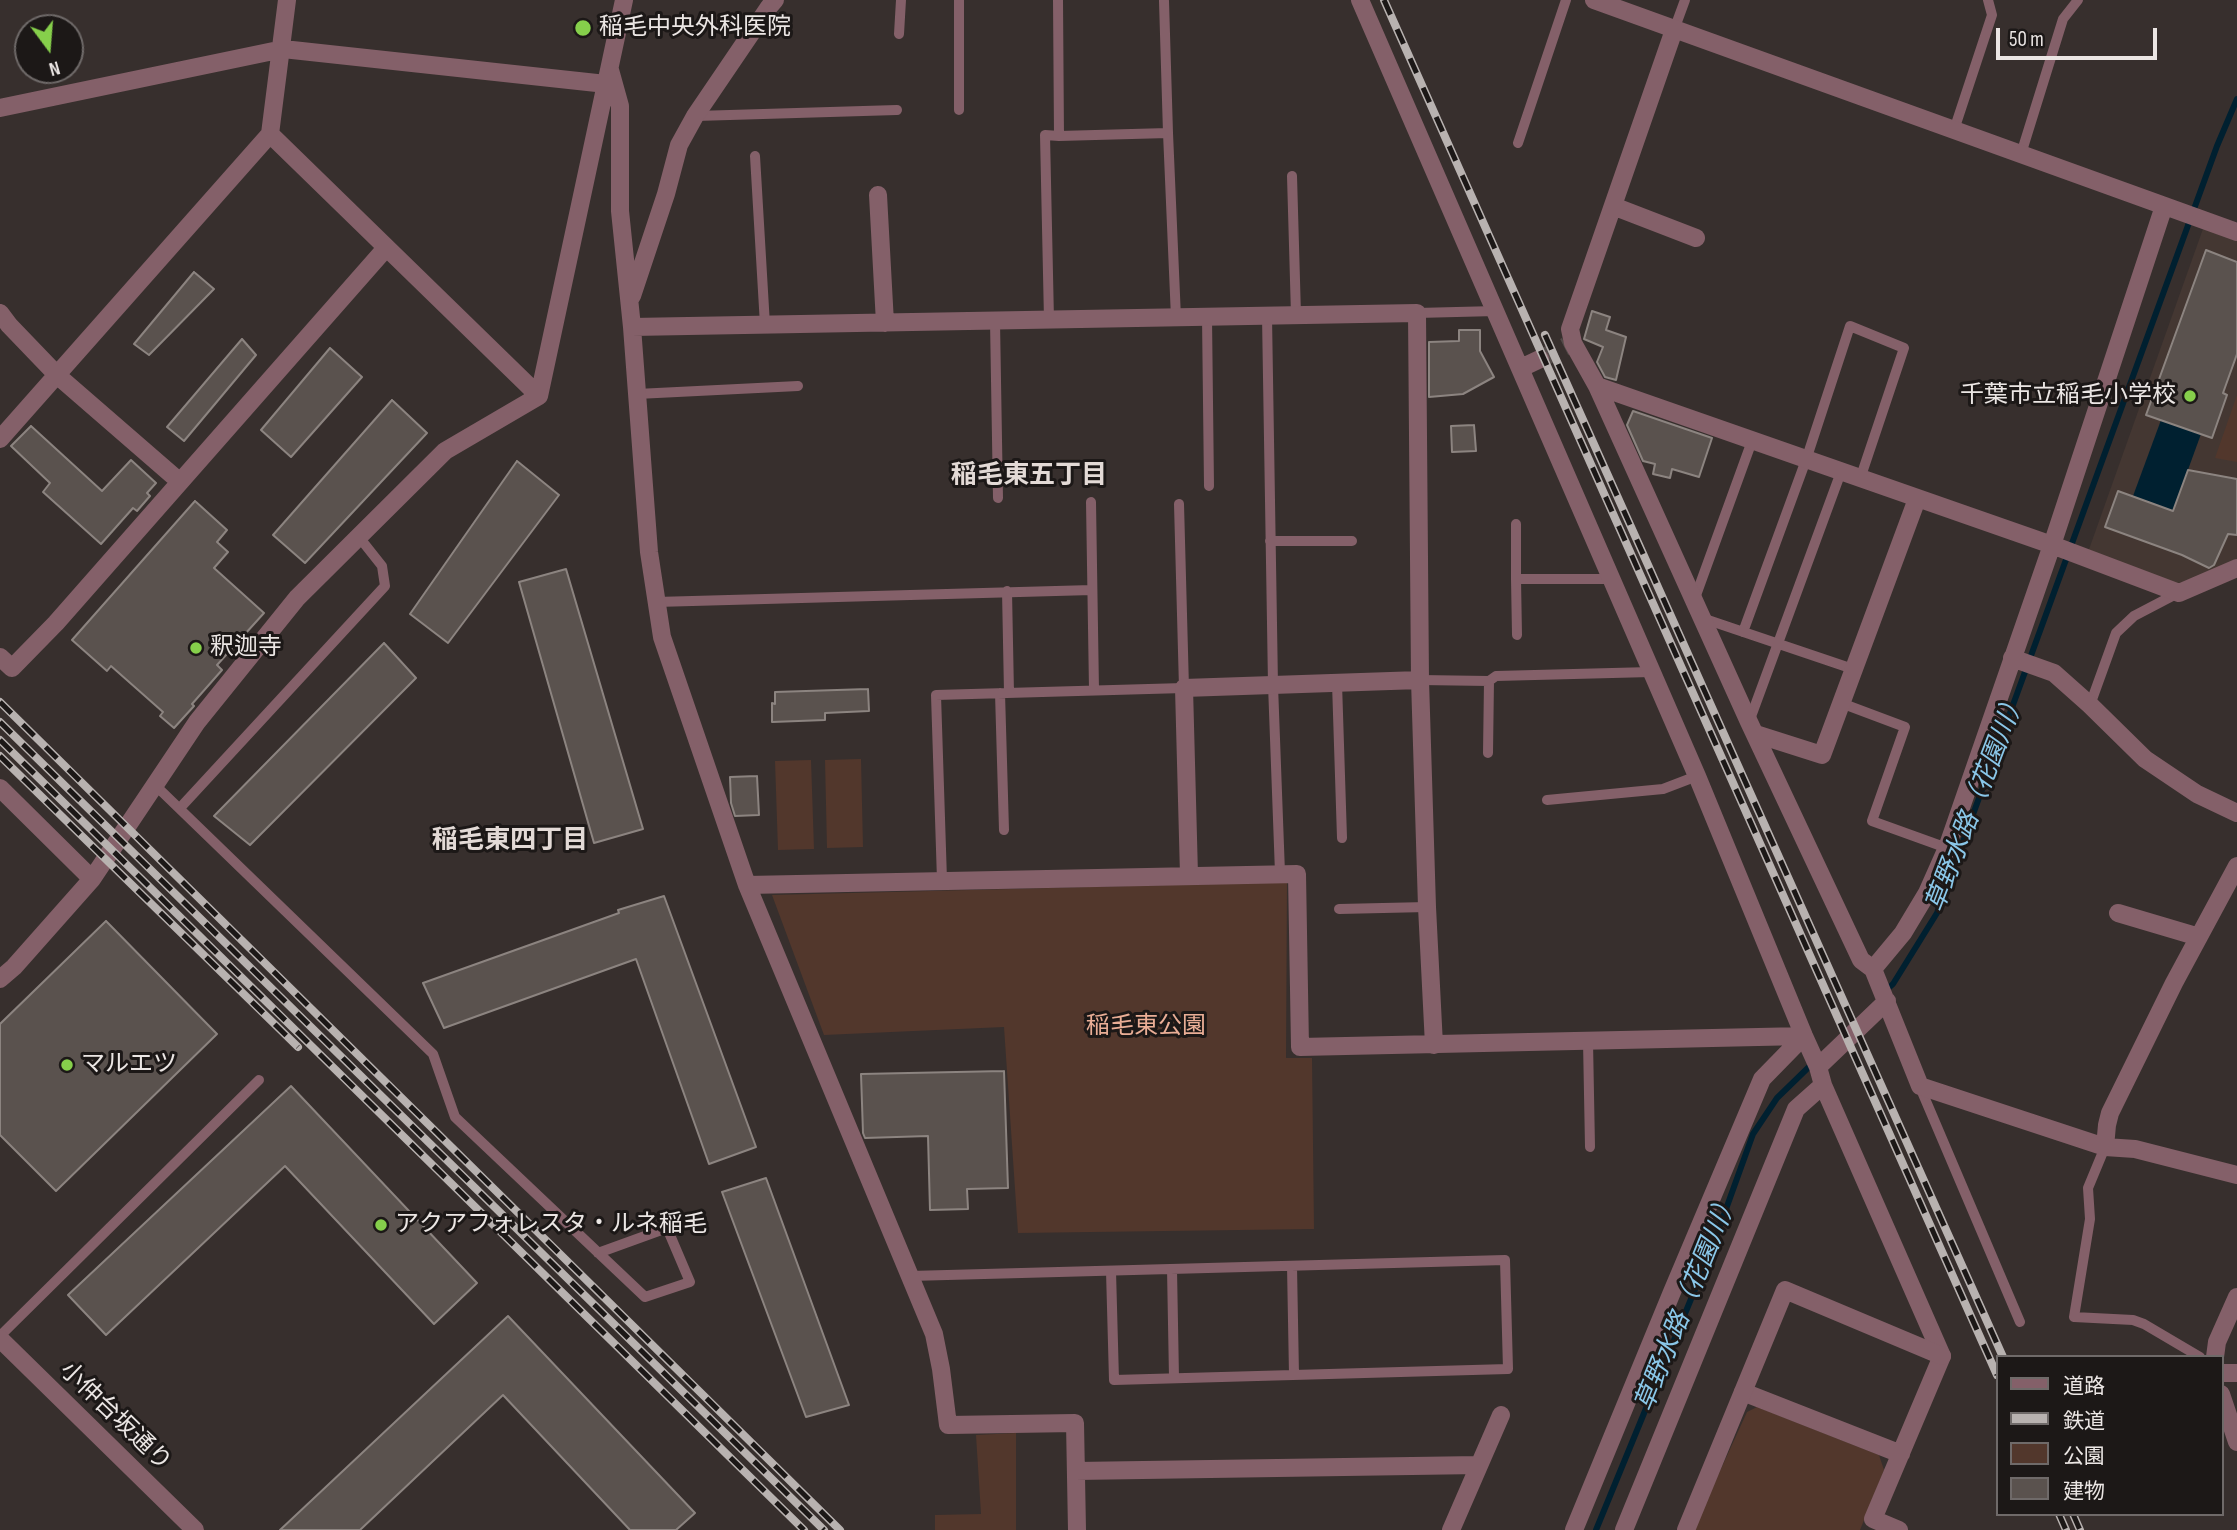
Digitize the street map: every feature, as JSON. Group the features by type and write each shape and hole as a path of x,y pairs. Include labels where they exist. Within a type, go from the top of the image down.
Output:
{"street":[{"path":"0,439 270,134 283,49 287,0"},
{"path":"0,954 7,973 92,879 197,722 298,598 445,451 538,396 624,0"},
{"path":"629,306 666,194 679,145 695,116 775,0"},
{"path":"1360,0 1697,776 1818,1067 1823,1085 1942,1356 1873,1519 1899,1530"},
{"path":"1594,0 2237,232"},
{"path":"1674,30 1570,329 1569,345 1597,387 1861,960 1873,969 1920,1086 2105,1147 2135,1149 2237,1175"},
{"path":"0,108 283,49 608,77"},
{"path":"608,77 620,106 620,211 632,327 649,552 662,637 747,885 934,1334 947,1426 1075,1423 1077,1530"},
{"path":"270,134 538,396"},
{"path":"878,195 885,323"},
{"path":"1613,206 1696,238"},
{"path":"1873,969 1903,933 1927,893 1947,848 2052,545 2164,206"},
{"path":"0,657 12,668 56,623 386,248"},
{"path":"0,313 58,376 180,481"},
{"path":"632,327 1417,313 1420,680 1434,1045"},
{"path":"1521,368 1540,359"},
{"path":"1597,387 2052,545 2179,593 2237,568"},
{"path":"1752,728 1822,755 1917,499"},
{"path":"2012,658 2054,673 2145,759 2197,794 2237,813"},
{"path":"1189,875 1184,688 1420,680"},
{"path":"0,788 92,879"},
{"path":"2105,1147 2110,1113 2237,866"},
{"path":"747,885 1297,874 1300,1048 1804,1036"},
{"path":"2118,913 2199,937"},
{"path":"1818,1067 1887,1001"},
{"path":"1574,1530 1762,1079 1804,1036"},
{"path":"1624,1530 1796,1109 1823,1085"},
{"path":"1686,1530 1785,1290 1942,1356"},
{"path":"2216,1355 2217,1342 2237,1297"},
{"name":"小仲台坂通り","path":"0,1338 195,1530"},
{"path":"1743,1392 1901,1454"},
{"path":"2223,1400 2237,1442"},
{"path":"1451,1530 1501,1415"},
{"path":"1076,1471 1479,1465"}],"lane":[{"path":"899,34 901,0"},
{"path":"959,0 959,110"},
{"path":"1058,0 1059,136"},
{"path":"1518,143 1566,0"},
{"path":"1674,30 1685,0"},
{"path":"1954,130 1992,15 1989,0"},
{"path":"2021,154 2063,19 2078,0"},
{"path":"1164,1 1176,318"},
{"path":"695,116 897,110"},
{"path":"1049,320 1045,135 1168,133"},
{"path":"755,156 765,325"},
{"path":"1292,176 1296,315"},
{"path":"1417,313 1496,311"},
{"path":"1267,316 1273,685 1280,873"},
{"path":"1208,317 1209,486"},
{"path":"995,321 998,498"},
{"path":"1743,632 1806,460 1850,326 1904,348 1860,480"},
{"path":"637,394 798,386"},
{"path":"1694,600 1752,441"},
{"path":"1752,728 1777,644 1841,472"},
{"path":"1091,502 1094,690"},
{"path":"942,880 936,695 1184,688 1180,504"},
{"path":"1516,524 1517,635"},
{"path":"180,808 385,586 382,566 359,537"},
{"path":"1270,541 1352,541"},
{"path":"1516,579 1610,579"},
{"path":"656,602 1092,590"},
{"path":"1004,830 1007,591"},
{"path":"2090,705 2116,633 2134,616 2179,593"},
{"path":"1702,618 1853,669"},
{"path":"1420,680 1489,681 1496,676 1651,672"},
{"path":"1488,753 1489,681"},
{"path":"1337,683 1342,838"},
{"path":"1840,703 1905,727 1872,821 1947,848"},
{"path":"1547,800 1663,789 1697,776"},
{"path":"155,785 432,1054 455,1117 598,1253 645,1297 690,1282 667,1228 598,1253"},
{"path":"1339,909 1427,907"},
{"path":"1588,1041 1590,1147"},
{"path":"0,1338 259,1080"},
{"path":"1920,1086 2020,1322"},
{"path":"2105,1147 2088,1188 2090,1219 2074,1317 2133,1320 2197,1355"},
{"path":"910,1276 1111,1270 1505,1260 1508,1369 1114,1380 1111,1270"},
{"path":"1292,1266 1294,1375"},
{"path":"1172,1269 1174,1378"}],"shaded area":[{"name":"千葉市立稲毛小学校","path":"2204,226 2237,237 2237,561 2188,582 2168,584 2087,555"}],"green space":[{"path":"2237,395 2237,462 2215,458"},
{"path":"861,759 863,847 827,848 825,760"},
{"path":"811,760 814,849 778,850 775,761"},
{"name":"稲毛東公園","path":"1287,882 1286,1058 1312,1058 1314,1229 1018,1233 1004,1027 824,1035 772,895"},
{"path":"1757,1407 1879,1455 1884,1470 1860,1530 1693,1530 1747,1412"},
{"path":"1016,1433 1016,1530 935,1530 935,1515 981,1514 976,1435"}],"water":[{"path":"2161,420 2201,434 2173,511 2133,496"}],"building":[{"path":"2206,250 2237,262 2237,354 2223,393 2227,395 2212,438 2146,415"},
{"path":"194,272 214,289 149,355 134,344"},
{"path":"1592,311 1610,317 1606,330 1626,337 1616,380 1605,377 1597,362 1603,347 1584,339"},
{"path":"1459,330 1480,330 1480,351 1494,377 1463,394 1429,397 1429,342 1459,341"},
{"path":"242,339 256,355 184,441 167,427"},
{"path":"330,348 362,377 291,457 261,430"},
{"path":"392,400 427,433 305,563 273,535"},
{"path":"1633,411 1712,438 1699,477 1672,469 1670,478 1653,474 1655,464 1643,461 1627,425"},
{"path":"1474,425 1476,451 1452,452 1451,426"},
{"path":"31,426 102,491 131,460 156,483 147,493 150,496 137,511 133,508 101,544 43,492 50,483 11,446"},
{"path":"517,461 559,495 448,643 410,614"},
{"path":"2188,470 2237,479 2237,535 2228,534 2214,565 2209,568 2182,555 2105,527 2118,491 2173,511"},
{"path":"195,501 227,530 217,542 228,552 214,568 264,613 217,665 222,670 174,728 160,716 163,712 111,666 107,671 72,640"},
{"path":"566,569 643,829 594,843 519,582"},
{"path":"384,643 416,678 250,845 214,816"},
{"path":"868,689 869,711 825,713 825,720 772,722 775,692"},
{"path":"757,776 759,815 735,816 731,803 730,777"},
{"path":"664,896 756,1147 709,1164 636,959 444,1028 423,983 619,913 618,910"},
{"path":"106,921 217,1034 56,1191 0,1135 0,1024"},
{"path":"1004,1071 1008,1188 967,1189 968,1209 930,1210 928,1136 865,1138 861,1074"},
{"name":"アクアフォレスタ・ルネ稲毛","path":"291,1086 477,1283 434,1324 285,1166 106,1335 68,1295"},
{"path":"766,1178 849,1405 806,1417 722,1192"},
{"path":"508,1316 695,1513 676,1530 630,1530 503,1395 360,1530 280,1530"}],"waterway":[{"name":"草野水路（花園川）","path":"1885,991 1893,984 1937,913 2217,146 2237,99"},
{"name":"草野水路（花園川）","path":"1596,1530 1712,1248 1753,1134 1777,1098 1813,1063"}],"tunnel":[{"path":"1540,359 1566,346"}],"railway":[{"path":"1384,0 1996,1373"},
{"path":"1545,335 2002,1355"},
{"path":"0,702 840,1530"},
{"path":"0,722 824,1530"},
{"path":"0,740 804,1530"},
{"path":"0,756 298,1047"},
{"path":"2060,1516 2066,1530"},
{"path":"2074,1516 2080,1530"}],"place":[{"name":"稲毛中央外科医院","path":"583,28"},
{"name":"千葉市立稲毛小学校","path":"2190,396"},
{"name":"釈迦寺","path":"196,648"},
{"name":"マルエツ","path":"67,1065"},
{"name":"アクアフォレスタ・ルネ稲毛","path":"381,1225"}],"district":[{"name":"稲毛東五丁目","path":"1029,476"},
{"name":"稲毛東四丁目","path":"510,841"}]}
